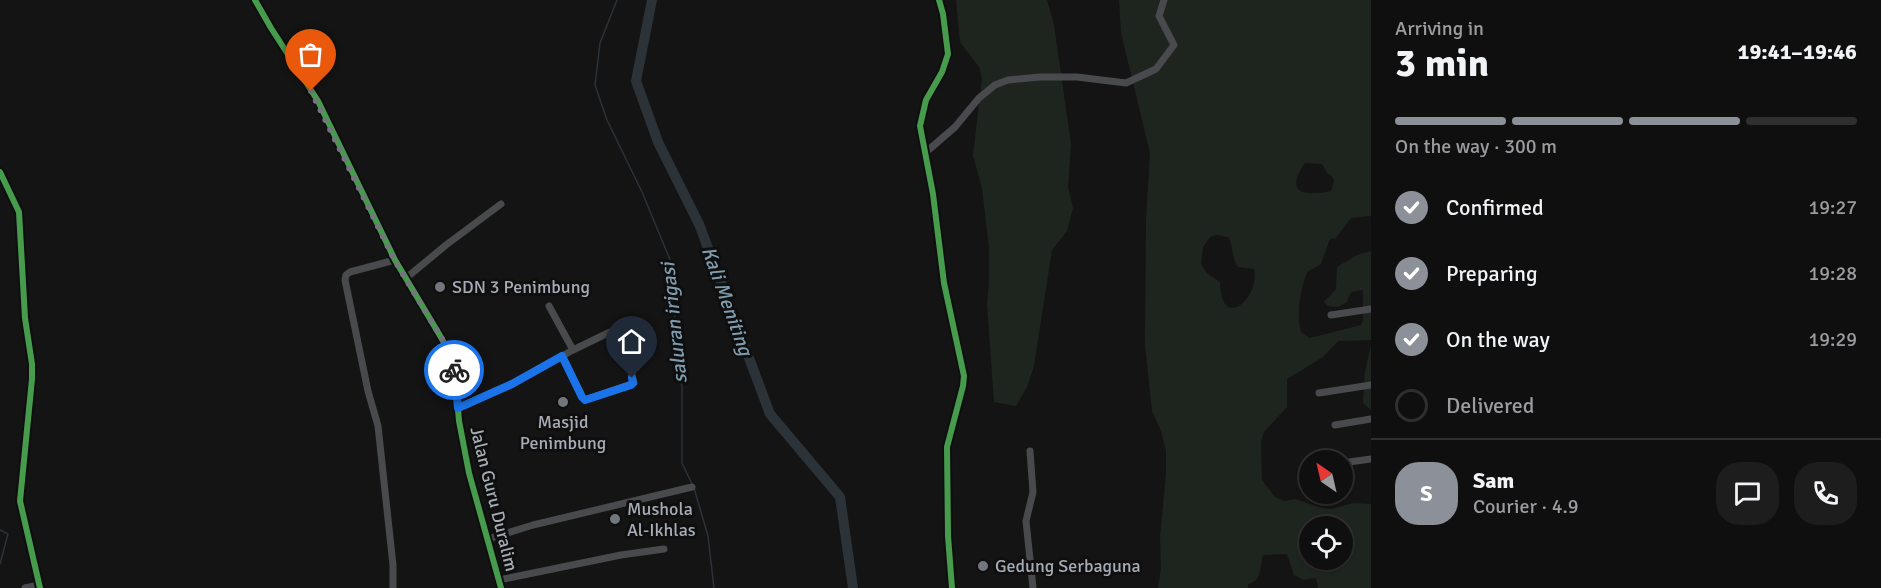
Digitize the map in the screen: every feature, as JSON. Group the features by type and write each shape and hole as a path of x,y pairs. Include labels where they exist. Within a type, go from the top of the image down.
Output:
{"street":[{"name":"Jalan Guru Duralim","path":"255,0 318,101 395,261 449,353 455,373 458,408 469,473 500,584"},
{"path":"939,0 948,54 942,72 922,110 920,126 934,205 944,283 964,376 947,447 948,536 952,588"},
{"path":"925,153 955,127 979,98 995,85 1008,80 1077,77 1123,84 1156,69 1174,45 1159,16 1164,0"},
{"path":"0,172 17,205 21,227 25,318 32,364 20,501 39,586 26,588"},
{"path":"405,279 446,244 501,204"},
{"path":"393,588 393,565 378,426 368,391 345,279 350,272 395,261"},
{"path":"549,306 573,350"},
{"path":"1331,315 1371,309"},
{"path":"458,408 512,384 562,356 573,350 608,332 614,333 631,362 633,383 585,400 562,356"},
{"path":"1319,393 1371,385"},
{"path":"1335,425 1371,419"},
{"path":"1030,451 1033,492 1026,521 1033,588"},
{"path":"1353,461 1371,459"},
{"path":"488,539 533,525 692,486"},
{"path":"500,584 621,555 664,549"}],"shaded area":[{"path":"956,0 1047,0 1054,25 1071,144 1068,187 1073,208 1067,231 1052,250 1034,366 1027,387 1016,406 994,402 987,305 989,248 982,188 973,156 982,78 979,67 960,42"},
{"path":"1119,0 1371,0 1371,216 1351,218 1336,238 1330,239 1321,264 1307,272 1301,295 1299,317 1301,332 1310,338 1361,325 1363,290 1351,292 1347,302 1338,307 1328,306 1324,302 1336,289 1337,267 1357,255 1371,251 1371,340 1338,341 1323,357 1287,379 1287,407 1264,432 1261,442 1262,480 1275,497 1284,501 1295,499 1299,500 1299,504 1332,509 1353,503 1371,504 1371,588 1318,588 1316,578 1304,580 1294,575 1287,554 1263,555 1258,577 1253,583 1248,584 1248,588 1158,588 1161,568 1160,537 1166,451 1161,431 1152,411 1145,345 1146,220 1150,153 1121,33","holes":["1305,163 1322,164 1334,181 1331,191 1312,193 1300,190 1296,183","1217,235 1228,237 1238,267 1254,269 1255,279 1252,290 1247,299 1233,308 1227,306 1222,297 1220,282 1207,273 1201,264 1203,247 1210,237"]},
{"path":"1371,346 1371,410 1363,403 1365,371"}],"waterway":[{"name":"saluran irigasi","path":"617,0 600,43 595,85 607,120 642,192 671,262 682,388 682,463 692,484"},
{"name":"Kali Meniting","path":"652,0 636,81 658,142 699,224 770,414 840,497 853,588"},
{"name":"saluran irigasi","path":"694,488 708,536 714,588"},
{"name":"saluran irigasi","path":"0,530 8,534 0,564"}],"cycle path":[{"path":"255,0 318,101 395,260 449,353 455,373 459,421 469,473 501,588"},
{"path":"939,0 948,54 942,72 926,100 920,126 933,194 944,283 964,376 947,447 948,536 952,588"},
{"path":"0,172 19,212 25,318 32,364 20,501 40,588"}],"way so far":[{"path":"311,91 395,261 442,339 454,370"}],"place":[{"name":"SDN 3 Penimbung","path":"440,287"},
{"name":"Masjid Penimbung","path":"563,402"},
{"name":"Mushola Al-Ikhlas","path":"615,519"},
{"name":"Gedung Serbaguna","path":"983,566"}],"route":[{"path":"454,370 458,408 512,384 562,356 585,400 631,385 632,378"}]}
